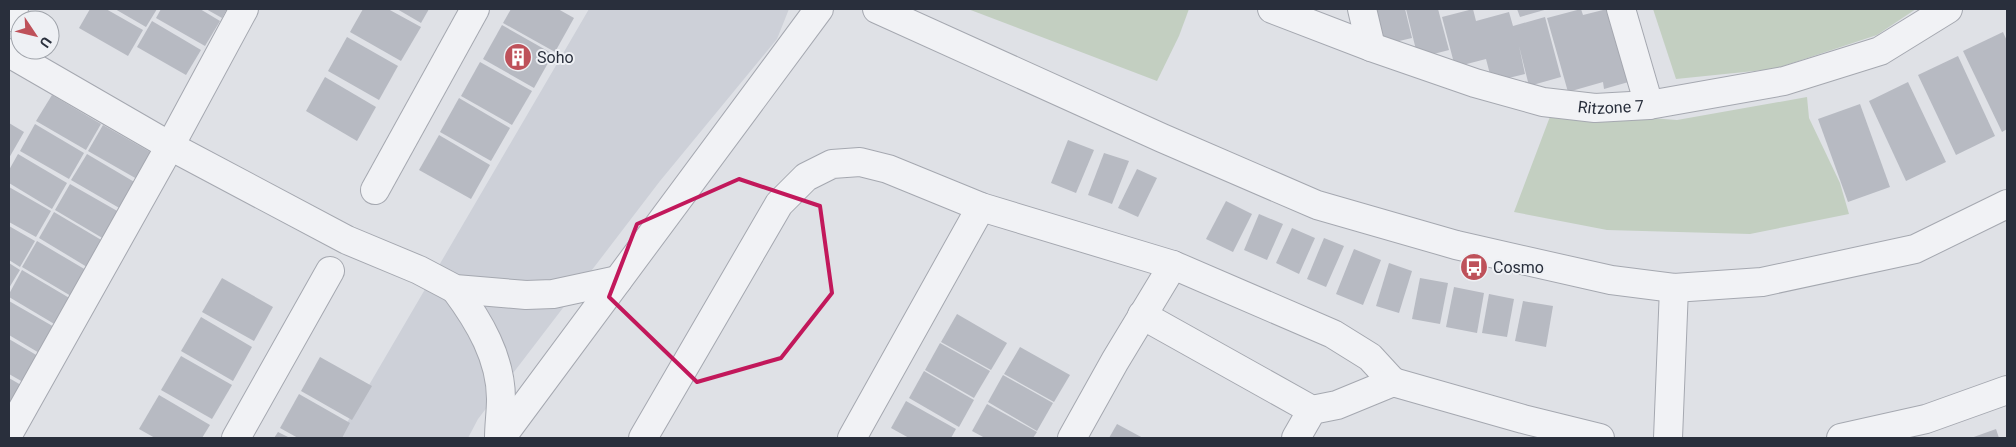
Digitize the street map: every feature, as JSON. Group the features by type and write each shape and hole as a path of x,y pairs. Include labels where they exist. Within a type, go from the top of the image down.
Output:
{"street":[{"path":"9,17 14,9"},
{"path":"9,433 170,146 244,9"},
{"path":"375,190 475,9"},
{"path":"500,438 819,9"},
{"path":"876,9 1162,138 1318,205 1456,245 1611,280 1674,288 1762,282 1915,249 2007,204"},
{"name":"Ritzone 7","path":"1272,9 1371,47 1475,83 1543,102 1595,108 1649,105 1784,81 1880,51 1948,9"},
{"path":"1362,9 1371,47"},
{"path":"1621,9 1649,105"},
{"path":"9,53 170,146 347,240 419,270 455,289 535,295 553,294 618,280"},
{"path":"644,438 779,204 806,177 832,164 860,162 888,169 981,207 1173,265 1333,334 1370,358 1393,382 1523,419 1600,438"},
{"path":"852,438 981,207"},
{"path":"1072,438 1173,265"},
{"path":"236,438 330,271"},
{"path":"1668,438 1674,288"},
{"path":"455,289 476,316 497,370 501,397 500,438"},
{"path":"1142,316 1312,410 1337,405 1393,382"},
{"path":"1841,438 1926,419 2007,390"},
{"path":"1296,438 1312,410"}],"highlighted area":[{"path":"739,179 820,206 832,293 781,358 697,382 609,297 637,224"}],"shaded area":[{"path":"589,9 789,9 777,39 660,181 478,419 468,438 338,438"}],"green space":[{"path":"968,9 1189,9 1179,36 1157,81"},
{"path":"1653,9 1916,9 1877,35 1774,69 1676,79"},
{"path":"1807,97 1809,118 1840,183 1849,214 1750,234 1607,230 1514,212 1554,106 1597,114 1677,120"}],"building":[{"path":"90,9 106,9 143,30 128,56 79,28"},
{"path":"115,9 157,9 146,27"},
{"path":"161,9 200,9 220,21 205,46 156,18"},
{"path":"206,9 227,9 222,18"},
{"path":"363,9 388,9 421,27 401,61 350,32"},
{"path":"397,9 429,9 421,23"},
{"name":"Soho","path":"511,9 558,9 574,18 555,52 503,23"},
{"path":"1374,9 1405,9 1412,38 1382,45"},
{"path":"1406,9 1438,9 1449,50 1418,58"},
{"path":"1473,9 1476,21 1509,12 1513,26 1545,17 1561,77 1529,86 1519,46 1525,74 1492,82 1486,59 1455,67 1442,17"},
{"path":"1517,9 1548,9 1520,17"},
{"path":"1581,9 1583,15 1607,9 1619,9 1639,79 1604,89 1603,82 1568,92 1547,18"},
{"path":"152,21 201,50 186,75 137,47"},
{"name":"Soho","path":"502,25 553,54 534,88 483,59"},
{"path":"2003,32 2007,41 2007,129 2002,132 1963,51"},
{"path":"347,37 398,66 379,100 328,71"},
{"path":"1958,56 1995,136 1956,155 1918,75"},
{"name":"Soho","path":"480,62 532,91 512,125 461,96"},
{"path":"325,77 376,107 357,141 306,111"},
{"path":"1908,82 1946,162 1906,181 1869,101"},
{"path":"52,95 101,124 86,150 36,121"},
{"path":"459,98 510,128 491,161 440,132"},
{"path":"1860,104 1890,187 1848,202 1818,119"},
{"path":"9,123 24,132 9,158"},
{"path":"35,124 84,153 69,179 20,151"},
{"path":"103,125 152,153 137,179 88,151"},
{"path":"439,135 490,165 471,199 419,170"},
{"path":"1068,140 1094,150 1076,193 1051,183"},
{"path":"1104,153 1129,161 1112,204 1088,195"},
{"path":"18,154 67,183 52,209 9,183 9,170"},
{"path":"87,154 136,183 121,209 71,180"},
{"path":"1137,169 1157,178 1138,217 1118,208"},
{"path":"70,184 119,212 104,239 55,210"},
{"path":"9,187 51,211 36,237 9,222"},
{"path":"1226,201 1252,214 1233,252 1206,239"},
{"path":"54,212 103,241 87,267 39,238"},
{"path":"1259,214 1283,224 1267,260 1244,250"},
{"path":"9,226 35,241 20,267 9,260"},
{"path":"1292,228 1315,238 1299,274 1276,263"},
{"path":"1324,238 1344,246 1326,287 1307,279"},
{"path":"37,241 86,270 71,296 22,267"},
{"path":"1354,249 1381,260 1363,305 1336,294"},
{"path":"9,263 20,270 9,288"},
{"path":"1389,263 1412,271 1399,313 1376,306"},
{"path":"22,270 71,299 56,325 9,297"},
{"path":"222,278 273,307 254,341 202,312"},
{"path":"1420,278 1448,283 1440,324 1412,319"},
{"path":"1454,287 1484,293 1477,333 1446,327"},
{"path":"1489,294 1514,299 1507,337 1482,333"},
{"path":"9,301 56,328 41,354 9,335"},
{"path":"1523,301 1553,306 1546,347 1515,341"},
{"path":"957,314 1007,343 991,370 941,342"},
{"path":"201,317 252,347 233,381 181,351"},
{"path":"9,339 38,356 23,382 9,374"},
{"path":"940,343 990,371 974,398 925,370"},
{"path":"1020,347 1070,375 1054,402 1004,374"},
{"path":"181,356 232,385 212,419 161,390"},
{"path":"320,357 372,386 352,420 301,391"},
{"path":"924,371 974,400 959,427 909,398"},
{"path":"1003,375 1053,403 1037,431 988,402"},
{"path":"9,378 21,385 9,405"},
{"path":"299,394 350,423 342,438 298,438 280,428"},
{"path":"159,395 210,425 202,438 155,438 139,429"},
{"path":"906,401 956,429 951,438 909,438 891,428"},
{"path":"987,404 1037,432 1033,438 985,438 972,431"},
{"path":"1117,424 1143,438 1109,438"},
{"path":"1996,429 1999,438 1971,438"},
{"path":"278,432 290,438 274,438"}],"place":[{"name":"Soho","path":"518,57"},
{"name":"Cosmo","path":"1474,267"}]}
